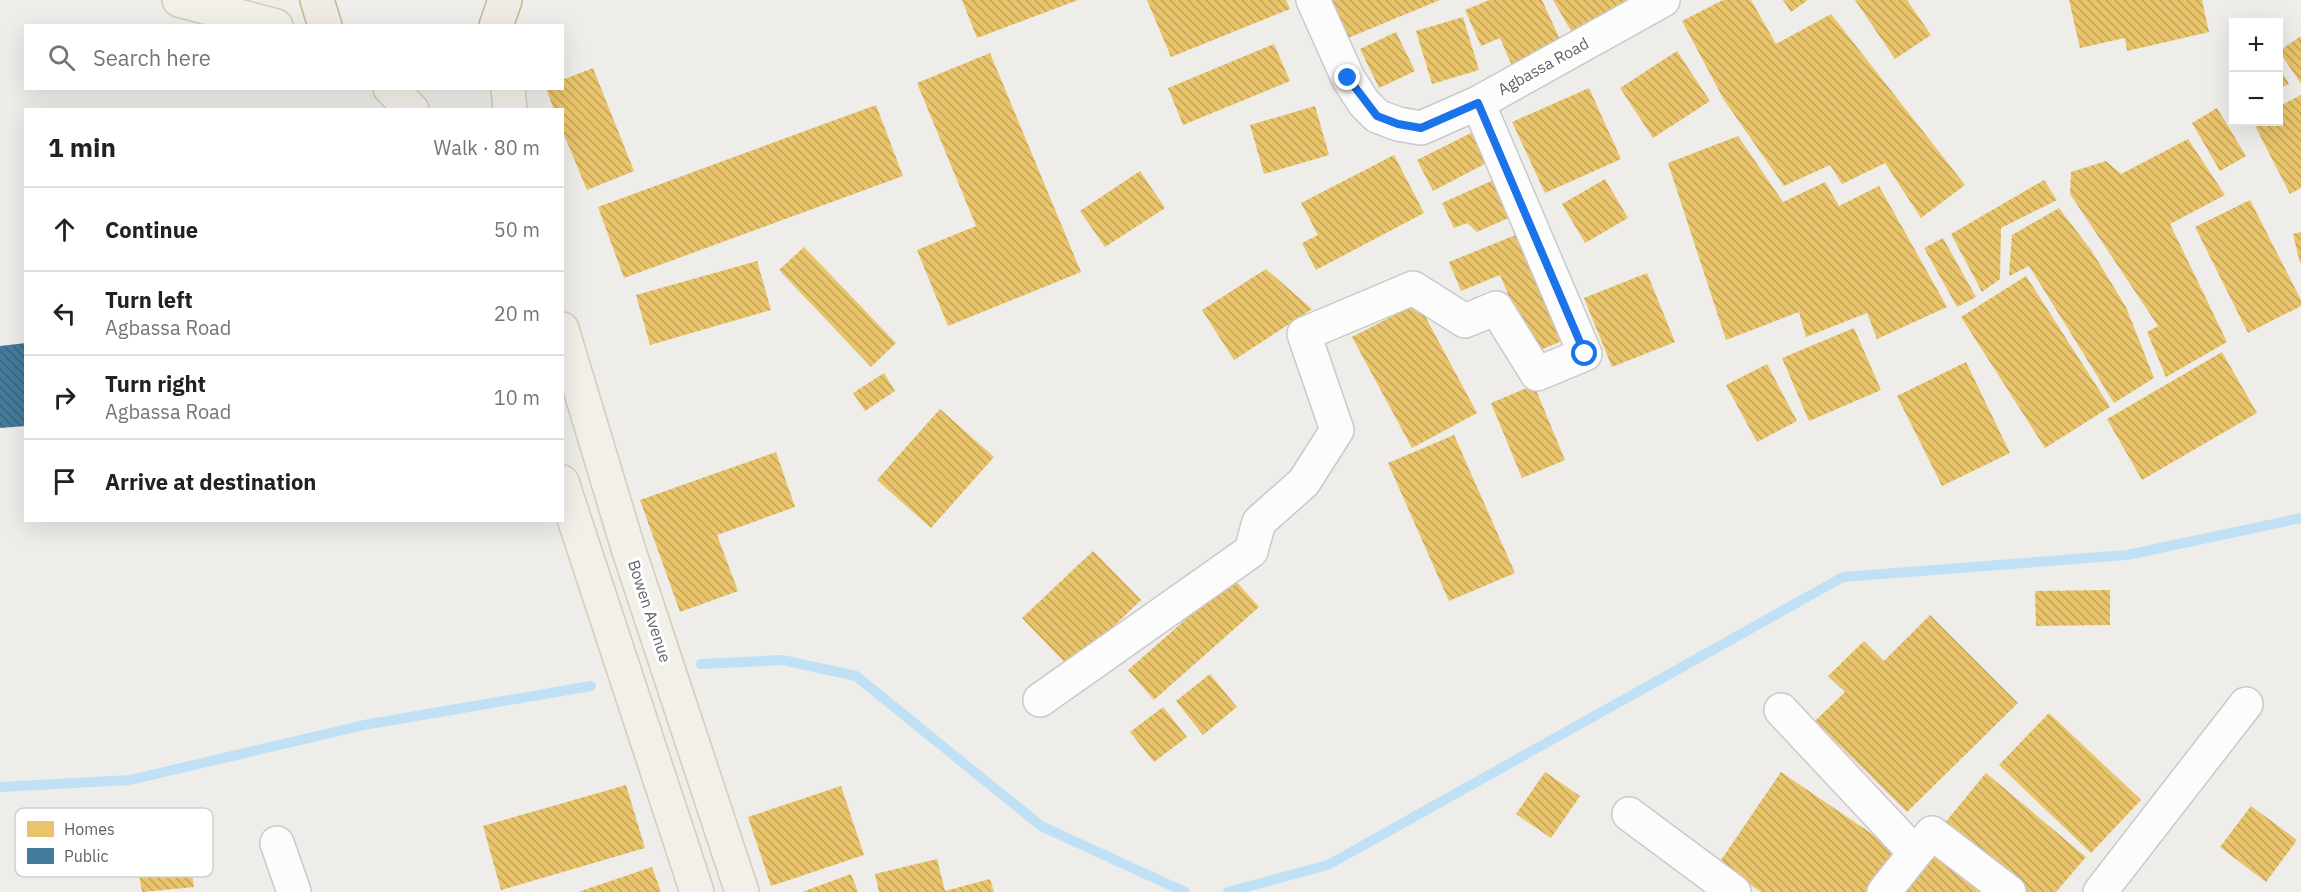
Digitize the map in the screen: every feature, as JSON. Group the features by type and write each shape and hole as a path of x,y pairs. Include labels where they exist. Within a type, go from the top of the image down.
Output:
{"highway":[{"path":"317,0 324,24"}],"main road":[{"path":"179,0 269,24"},
{"path":"392,90 410,108"},
{"path":"508,90 510,108"},
{"name":"Bowen Avenue","path":"564,336 628,548 742,892"},
{"path":"564,488 697,892"}],"street":[{"name":"Agbassa Road","path":"1313,0 1348,78 1377,116 1398,124 1421,128 1478,103 1663,0"},
{"path":"1040,700 1251,551 1259,522 1304,482 1337,430 1304,334 1413,288 1465,321 1496,308 1537,374 1585,354 1478,103"},
{"path":"2100,892 2246,704"},
{"path":"1781,710 1915,852"},
{"path":"1629,814 1734,892"},
{"path":"1884,892 1932,833 2008,892"},
{"path":"277,843 294,892"}],"building: Homes":[{"path":"962,0 1078,0 977,38"},
{"path":"1147,0 1286,0 1290,9 1171,57"},
{"path":"1332,0 1440,0 1348,38"},
{"path":"1489,0 1542,0 1562,44 1512,66 1500,38 1481,46 1465,10"},
{"path":"1553,0 1635,0 1574,36"},
{"path":"1723,0 1751,0 1776,44 1831,14 1965,185 1921,218 1885,163 1842,184 1830,165 1784,186 1724,100 1682,21"},
{"path":"1783,0 1808,0 1791,12"},
{"path":"1855,0 1907,0 1931,35 1895,59"},
{"path":"2069,0 2202,0 2209,32 2127,51 2125,38 2080,48"},
{"path":"1463,17 1479,70 1432,84 1416,31"},
{"path":"1396,32 1415,71 1379,88 1360,49"},
{"path":"2301,36 2301,84 2283,57 2283,48"},
{"path":"1274,44 1290,81 1183,125 1168,88"},
{"path":"1677,51 1710,101 1653,138 1620,88"},
{"path":"990,53 1081,272 948,326 917,250 976,226 917,83"},
{"path":"593,68 634,171 587,190 564,135 564,108 553,108 547,90 564,90 564,79"},
{"path":"2283,74 2289,84 2283,87"},
{"path":"1589,88 1621,159 1545,193 1512,122"},
{"path":"2301,95 2301,188 2290,194 2255,126 2283,126 2283,104"},
{"path":"876,105 903,176 624,278 598,207"},
{"path":"1315,106 1329,155 1264,174 1250,125"},
{"path":"2217,108 2246,156 2220,171 2192,123"},
{"path":"1479,129 1494,159 1433,191 1417,160"},
{"path":"1738,136 1783,202 1825,182 1839,206 1879,186 1947,307 1877,339 1867,313 1806,337 1799,312 1726,340 1668,163"},
{"path":"2188,139 2225,195 2170,224 2227,342 2166,377 2147,332 2158,326 2070,194 2071,172 2106,161 2121,174"},
{"path":"1394,155 1424,213 1316,270 1302,243 1318,235 1301,203"},
{"path":"1140,171 1165,208 1105,247 1080,211"},
{"path":"1498,178 1515,215 1477,232 1467,223 1454,228 1442,203"},
{"path":"1605,179 1628,218 1585,243 1562,204"},
{"path":"2044,180 2057,200 2001,228 2000,279 1982,292 1951,234"},
{"path":"2250,200 2301,300 2301,306 2248,333 2195,227"},
{"path":"2059,208 2091,250 2126,307 2154,378 2114,403 2029,266 2009,276 2012,235"},
{"path":"1523,232 1567,339 1533,353 1500,275 1461,291 1449,262"},
{"path":"2301,232 2301,263 2300,263 2293,234"},
{"path":"1943,238 1976,297 1957,307 1924,248"},
{"path":"804,247 896,343 871,367 779,270"},
{"path":"757,261 771,310 650,345 636,295"},
{"path":"1266,269 1312,309 1234,360 1202,310"},
{"path":"1647,273 1675,342 1612,367 1584,298"},
{"path":"2026,276 2110,407 2045,448 1961,317"},
{"path":"1418,303 1477,413 1412,448 1352,337"},
{"path":"1854,328 1881,390 1809,421 1782,358"},
{"path":"2222,352 2257,413 2142,480 2107,419"},
{"path":"1966,362 2010,453 1942,486 1897,396"},
{"path":"1767,364 1797,421 1757,442 1726,385"},
{"path":"884,373 895,391 865,411 853,393"},
{"path":"1534,385 1565,460 1522,478 1491,403"},
{"path":"940,409 994,457 931,528 877,480"},
{"path":"1454,435 1515,573 1449,601 1388,463"},
{"path":"776,452 795,507 717,535 738,591 680,612 640,500"},
{"path":"1093,551 1141,600 1070,668 1022,618"},
{"path":"1233,578 1259,607 1154,700 1128,670"},
{"path":"2110,590 2110,625 2036,626 2035,591"},
{"path":"1930,615 2018,703 1907,812 1815,721 1845,692 1828,676 1864,641 1884,661"},
{"path":"1210,674 1237,707 1203,735 1176,701"},
{"path":"1163,707 1187,737 1154,762 1130,732"},
{"path":"2049,713 2141,800 2091,853 1999,765"},
{"path":"1545,772 1580,796 1551,838 1516,814"},
{"path":"1781,772 1897,851 1869,892 1761,892 1719,863"},
{"path":"1986,773 2086,857 2056,892 2026,892 1944,824"},
{"path":"626,785 645,848 501,890 483,826"},
{"path":"841,786 864,855 771,886 748,817"},
{"path":"2251,806 2297,840 2266,882 2220,847"},
{"path":"1939,848 1992,892 1903,892"},
{"path":"937,859 945,891 990,879 994,892 879,892 875,874"},
{"path":"652,867 661,892 578,892"},
{"path":"851,874 858,892 802,892"},
{"path":"139,877 192,877 194,887 142,892"}],"building: Public":[{"path":"24,343 24,426 0,428 0,346"}],"waterway":[{"path":"1228,892 1328,865 1843,577 2127,555 2301,518"},
{"path":"701,664 782,660 856,676 1041,826 1185,892"},
{"path":"0,787 130,780 364,725 591,686"}],"route":[{"path":"1348,78 1364,103 1377,116 1398,124 1421,128 1478,103 1585,354"}]}
